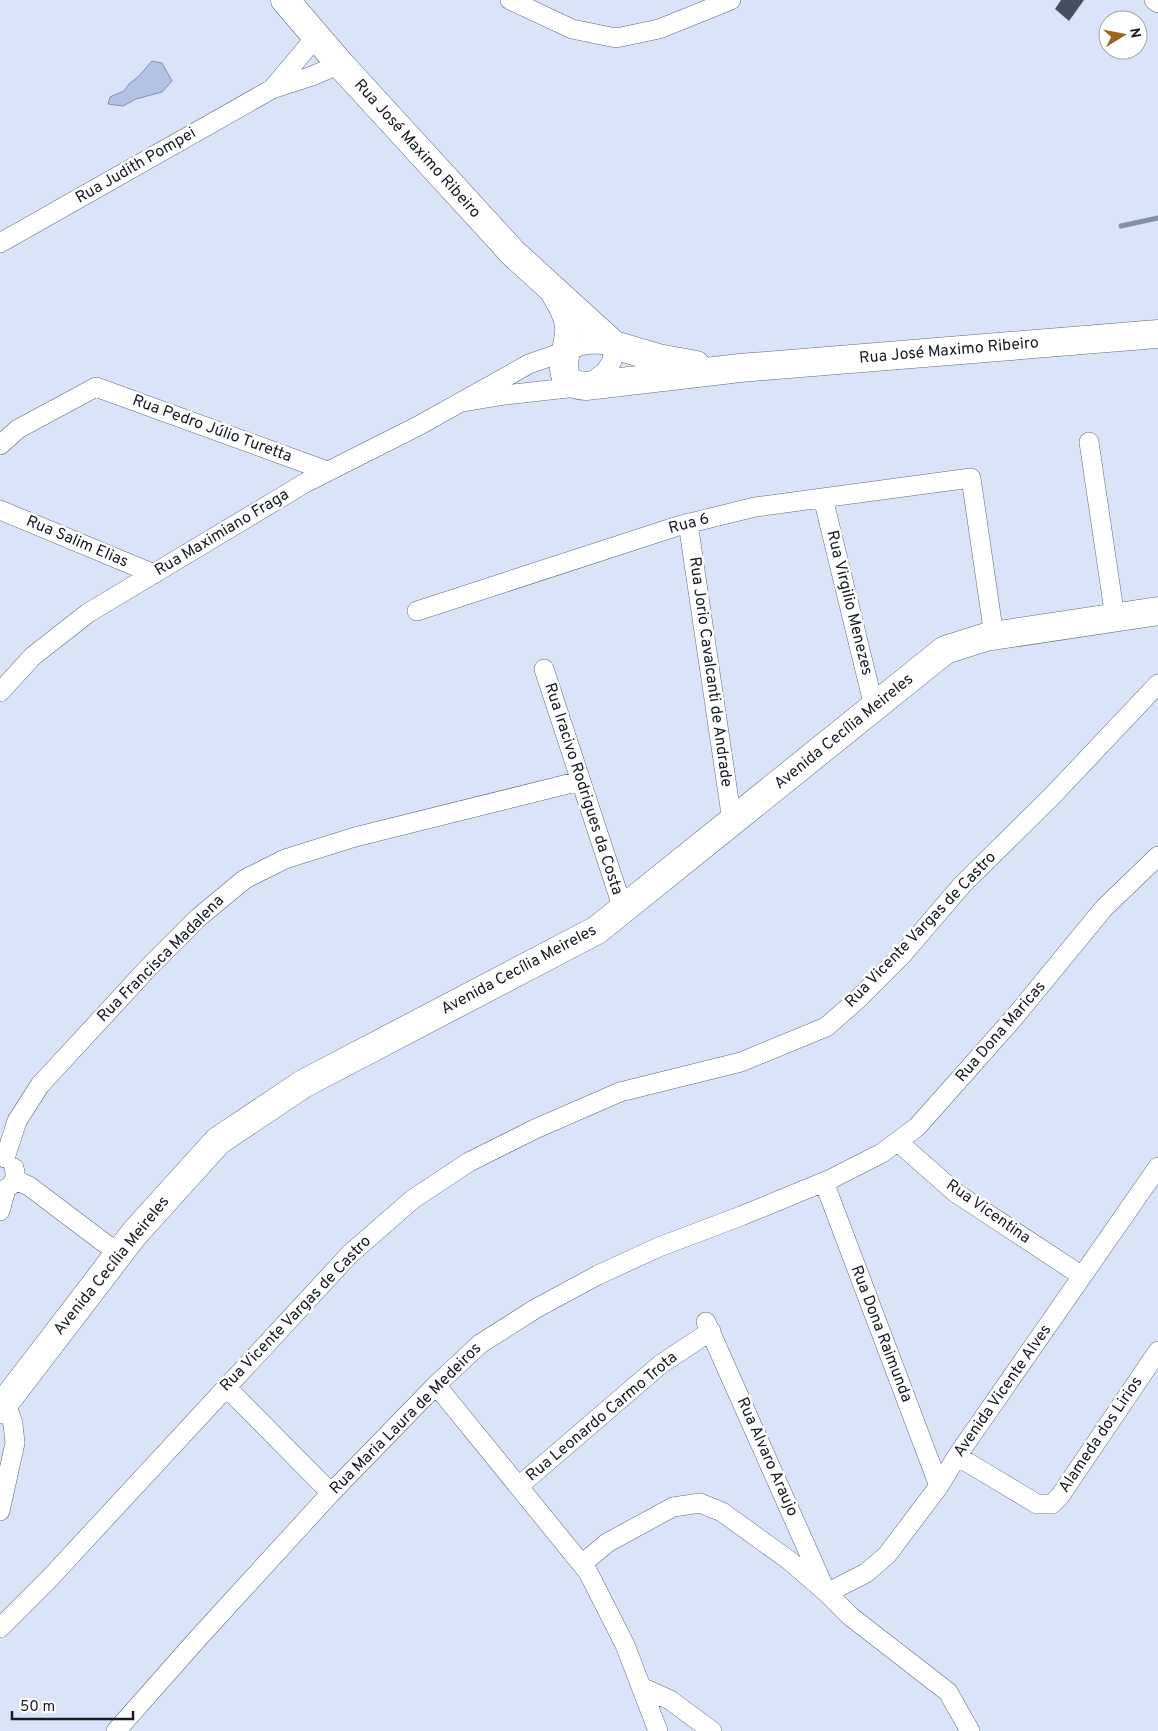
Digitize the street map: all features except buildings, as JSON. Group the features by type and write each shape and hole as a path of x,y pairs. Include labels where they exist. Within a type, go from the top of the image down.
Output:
{"street":[{"name":"Rua José Maximo Ribeiro","path":"285,0 340,64 513,253 614,345 689,365 740,368"},
{"path":"510,0 572,29 616,38 659,29 731,0"},
{"path":"1154,0 1158,3"},
{"name":"Rua Judith Pompei","path":"272,89 316,36"},
{"name":"Rua Judith Pompei","path":"0,243 272,89 312,76 340,64"},
{"name":"Rua José Maximo Ribeiro","path":"555,293 566,314 569,325 569,337 563,364 568,380 575,386 740,368 1158,334"},
{"name":"Rua Maximiano Fraga","path":"0,692 33,656 88,613 328,471 418,426 529,364 565,350 592,344 614,345"},
{"path":"586,386 605,372 612,361 614,345"},
{"name":"Rua Maximiano Fraga","path":"463,402 505,395 586,386"},
{"name":"Rua Pedro Júlio Turetta","path":"0,445 18,429 96,387 328,471"},
{"path":"1089,442 1115,618"},
{"name":"Rua 6","path":"417,611 688,523 755,507 971,478 994,636"},
{"name":"Rua Virgilio Menezes","path":"823,498 874,707"},
{"name":"Rua Salim Elias","path":"0,510 154,574"},
{"name":"Rua Jorio Cavalcanti de Andrade","path":"688,523 732,821"},
{"name":"Avenida Cecília Meireles","path":"3,1405 134,1234 218,1141 303,1084 597,930 945,650 994,636 1158,611"},
{"name":"Rua Iracivo Rodrigues da Costa","path":"544,670 622,909"},
{"name":"Rua Vicente Vargas de Castro","path":"0,1628 49,1579 350,1254 413,1199 469,1162 535,1129 620,1092 742,1062 826,1027 857,1000 902,955 962,885 1054,794 1158,684"},
{"name":"Rua Francisca Madalena","path":"2,1158 16,1121 40,1085 149,967 199,917 245,878 285,859 355,837 580,781"},
{"name":"Rua Dona Maricas","path":"824,1182 882,1153 917,1127 1012,1020 1104,908 1158,856"},
{"name":"Rua Vicentina","path":"898,1142 956,1193 1082,1276"},
{"path":"0,1211 14,1167 10,1162 2,1158"},
{"name":"Avenida Vicente Alves","path":"827,1593 866,1573 887,1555 939,1486 957,1456 1158,1167"},
{"name":"Rua Maria Laura de Medeiros","path":"116,1731 331,1493 436,1385 480,1344 536,1309 598,1275 659,1247 742,1216 824,1182"},
{"name":"Rua Dona Raimunda","path":"824,1182 939,1486"},
{"path":"7,1187 29,1186 119,1254"},
{"name":"Rua Leonardo Carmo Trota","path":"519,1486 708,1326"},
{"name":"Rua Alvaro Araujo","path":"708,1326 827,1593"},
{"name":"Alameda dos Lirios","path":"957,1456 1037,1504 1052,1504 1060,1496 1158,1351"},
{"path":"436,1385 588,1572 625,1645 658,1731"},
{"path":"226,1387 331,1493"},
{"path":"0,1511 15,1443 13,1424 3,1405"},
{"path":"582,1564 606,1542 673,1507 700,1503 722,1512 790,1561 850,1616 948,1692 970,1731"},
{"path":"641,1687 670,1700 712,1731"}],"water":[{"path":"152,61 162,63 172,81 162,92 136,99 123,106 108,104 110,97 124,91"}],"waterway":[{"path":"1121,226 1158,218"}]}
